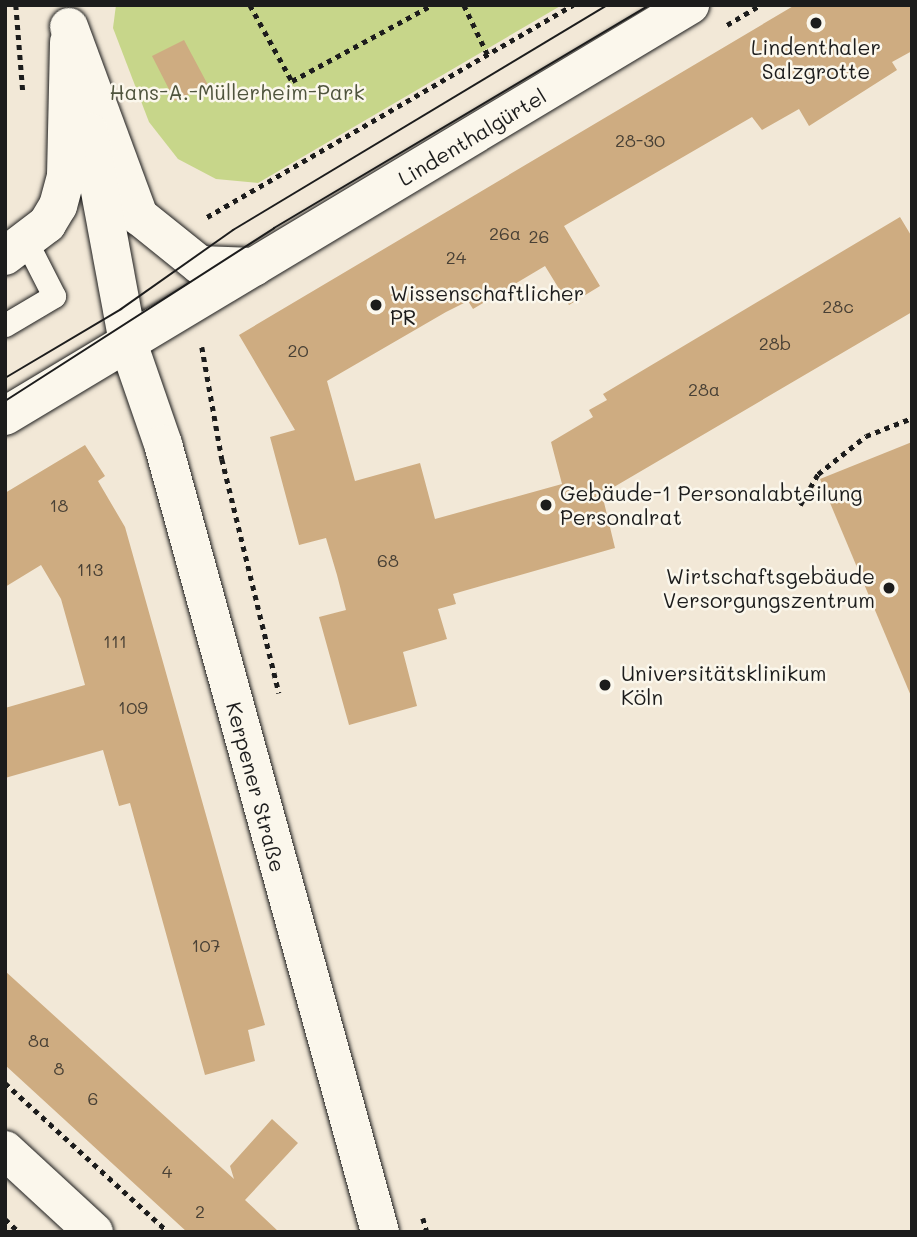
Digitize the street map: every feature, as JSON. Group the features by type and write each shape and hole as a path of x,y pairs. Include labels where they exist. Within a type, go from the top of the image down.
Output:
{"main road":[{"name":"Lindenthalgürtel","path":"5,416 690,5"},
{"path":"69,16 139,216 164,240 200,265 254,267"},
{"path":"16,250 47,224 66,176 69,16"},
{"path":"69,16 128,343"},
{"name":"Kerpener Straße","path":"128,343 163,444 380,1232"},
{"path":"5,1150 94,1232"}],"lane":[{"path":"5,325 54,296 16,250"}],"path":[{"path":"250,5 292,81 432,5"},
{"path":"464,5 489,55"},
{"path":"164,240 573,5"},
{"path":"201,299 201,338 222,459 283,708"},
{"path":"800,505 818,474 866,436 912,418"},
{"path":"5,1083 168,1232"},
{"path":"5,1219 19,1232"}],"green space":[{"name":"Hans-A.-Müllerheim-Park","path":"116,5 562,5 258,183 216,179 178,159 149,122 113,28"}],"building":[{"path":"795,5 912,5 912,51 892,62 897,70 809,126 799,109 762,130 752,117 564,226 600,286 569,305 545,266 473,309 468,301 446,312 327,381 355,481 420,463 435,519 562,484 551,442 593,417 589,410 607,400 603,394 900,217 912,237 912,312 602,494 615,548 453,594 456,604 438,609 447,639 403,652 417,706 349,725 319,617 346,610 337,575 326,538 299,545 270,437 295,430 239,335"},
{"path":"184,40 208,85 175,101 152,56"},
{"name":"Wirtschaftsgebäude Versorgungszentrum","path":"912,442 912,696 911,696 820,479"},
{"path":"85,445 105,476 98,481 125,527 265,1025 248,1030 255,1061 205,1075 130,803 119,806 103,750 5,778 5,708 85,685 61,599 41,565 5,587 5,493"},
{"path":"5,971 234,1179 230,1166 272,1119 298,1143 245,1200 279,1232 187,1232 5,1065"}],"tram line":[{"path":"5,378 121,309 233,230 607,5"},
{"path":"5,401 274,228 650,5"}],"place":[{"name":"Lindenthaler Salzgrotte","path":"816,23"},
{"name":"Wissenschaftlicher PR","path":"376,305"},
{"name":"Gebäude-1 Personalabteilung Personalrat","path":"546,505"},
{"name":"Wirtschaftsgebäude Versorgungszentrum","path":"889,588"},
{"name":"Universitätsklinikum Köln","path":"605,685"}]}
